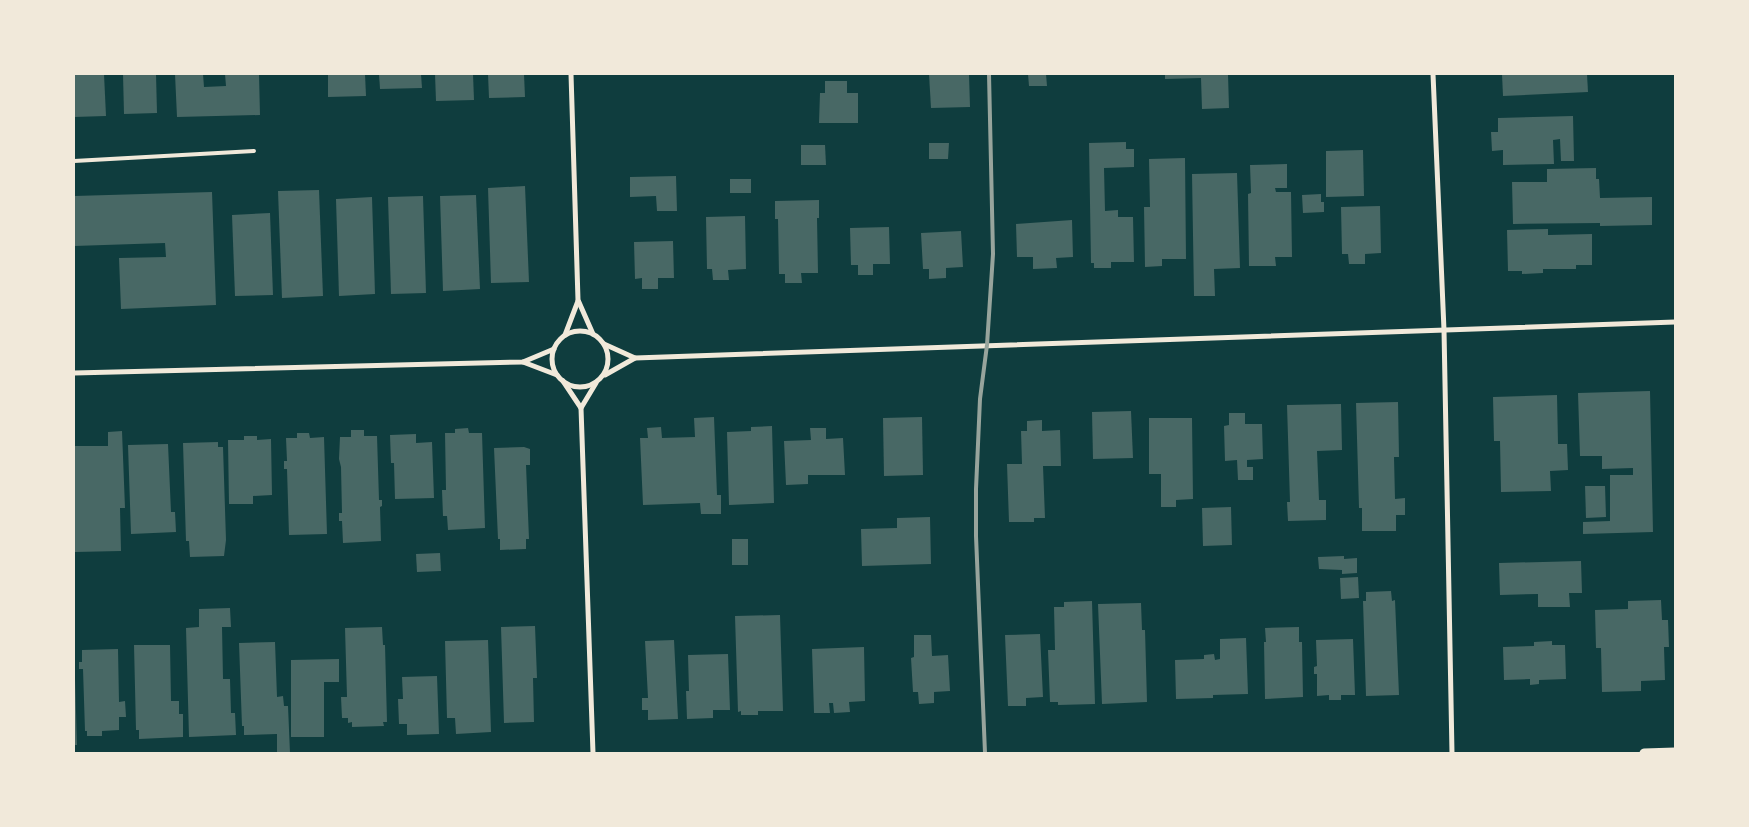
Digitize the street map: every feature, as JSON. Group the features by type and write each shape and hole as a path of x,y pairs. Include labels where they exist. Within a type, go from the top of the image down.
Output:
{"street":[{"path":"566,335 578,300 571,74"},
{"path":"1434,74 1444,330 1452,753"},
{"path":"578,300 593,334"},
{"path":"604,344 635,358 1675,322"},
{"path":"581,408 553,367 554,349 559,341 566,335 584,331 593,334 601,340 608,357 608,367 603,376"},
{"path":"74,373 523,362 554,349"},
{"path":"563,382 580,388 588,386 635,358"},
{"path":"523,362 557,375"},
{"path":"593,753 581,408 596,382"},
{"path":"1644,753 1675,752"}],"lane":[{"path":"74,161 254,151"}],"building":[{"path":"74,74 104,74 106,116 74,117"},
{"path":"123,74 156,74 157,113 124,114"},
{"path":"175,74 203,74 204,87 226,86 225,74 259,74 260,115 177,117"},
{"path":"328,74 365,74 366,96 328,97"},
{"path":"379,74 421,74 422,88 380,89"},
{"path":"435,74 473,74 474,100 436,101"},
{"path":"488,74 524,74 525,97 489,98"},
{"path":"929,74 969,74 970,107 931,108"},
{"path":"1028,74 1046,74 1047,86 1029,86"},
{"path":"1165,74 1228,74 1229,108 1202,109 1201,78 1165,79"},
{"path":"1502,74 1587,74 1588,92 1503,96"},
{"path":"825,81 847,81 847,93 858,93 858,123 819,123 820,93 825,93"},
{"path":"1573,116 1574,161 1561,161 1560,139 1553,140 1554,164 1503,165 1503,150 1492,151 1491,132 1498,132 1498,118"},
{"path":"1126,142 1126,149 1134,149 1134,167 1104,168 1105,211 1118,210 1118,217 1133,217 1134,262 1111,262 1111,268 1094,268 1094,263 1091,263 1089,143"},
{"path":"929,143 949,143 948,159 929,159"},
{"path":"801,145 825,145 826,165 801,165"},
{"path":"1363,150 1364,196 1326,197 1326,151"},
{"path":"1185,158 1186,259 1162,259 1162,266 1145,267 1144,207 1150,207 1149,159"},
{"path":"1287,164 1287,188 1275,188 1276,192 1291,192 1292,257 1275,257 1276,266 1249,266 1248,194 1251,193 1250,165"},
{"path":"1596,168 1596,179 1599,179 1600,198 1652,197 1652,225 1600,226 1600,223 1513,224 1512,182 1547,182 1547,169"},
{"path":"1237,173 1240,268 1214,269 1215,296 1194,296 1192,174"},
{"path":"676,176 677,211 657,211 656,196 630,197 630,177"},
{"path":"730,179 751,179 751,193 730,193"},
{"path":"525,186 529,282 491,283 488,188"},
{"path":"319,190 323,296 282,298 278,191"},
{"path":"212,192 216,305 121,309 119,258 166,257 165,243 74,246 74,196"},
{"path":"1321,194 1321,202 1324,202 1324,212 1303,213 1302,195"},
{"path":"476,195 480,289 443,291 440,196"},
{"path":"423,196 426,293 391,294 388,197"},
{"path":"372,197 375,294 339,296 336,199"},
{"path":"819,200 819,218 817,218 818,273 801,273 802,283 785,283 785,274 779,274 778,219 775,219 775,201"},
{"path":"1380,206 1381,253 1365,254 1365,264 1349,264 1348,254 1342,254 1341,207"},
{"path":"270,213 273,295 235,296 232,215"},
{"path":"745,216 746,269 728,270 729,280 713,280 712,269 707,269 706,217"},
{"path":"1072,220 1073,257 1056,258 1057,268 1033,269 1033,257 1017,257 1016,224"},
{"path":"889,227 890,264 873,264 873,275 858,275 858,265 851,265 850,228"},
{"path":"1548,229 1548,235 1592,234 1592,265 1576,265 1576,269 1543,269 1543,273 1522,274 1522,271 1508,271 1507,230"},
{"path":"961,231 963,267 946,268 946,278 929,279 929,269 923,269 921,233"},
{"path":"673,241 674,278 658,278 658,289 642,289 642,278 635,279 634,242"},
{"path":"1650,391 1653,532 1583,534 1583,522 1610,521 1610,475 1633,475 1633,468 1602,469 1602,456 1580,456 1578,393"},
{"path":"1557,395 1558,444 1567,444 1568,470 1550,471 1551,491 1501,492 1500,441 1494,441 1493,397"},
{"path":"1398,402 1399,457 1394,457 1395,499 1405,498 1405,515 1396,515 1396,531 1362,531 1362,508 1359,508 1356,403"},
{"path":"1341,404 1342,450 1317,451 1319,500 1326,500 1326,520 1288,521 1287,502 1290,502 1287,405"},
{"path":"1131,411 1133,458 1093,459 1092,412"},
{"path":"1229,413 1245,413 1245,424 1262,424 1263,459 1247,460 1247,467 1253,467 1253,480 1238,480 1237,460 1225,461 1224,426 1229,425"},
{"path":"714,417 717,495 721,495 721,514 701,514 700,503 643,505 640,438 648,438 647,428 661,427 662,438 695,437 694,418"},
{"path":"922,417 923,475 884,476 883,418"},
{"path":"1149,418 1192,418 1193,499 1176,500 1176,507 1161,507 1161,474 1149,474"},
{"path":"1042,420 1042,431 1060,430 1061,466 1043,466 1045,518 1034,518 1034,522 1009,522 1007,464 1022,464 1021,431 1027,431 1027,421"},
{"path":"772,426 774,503 729,505 727,432 751,431 751,427"},
{"path":"468,428 469,433 482,433 485,528 448,530 447,516 443,516 442,490 446,490 445,433 455,433 455,429"},
{"path":"810,428 826,428 826,439 843,438 845,475 808,475 808,484 786,485 784,441 811,440"},
{"path":"351,430 364,430 364,436 377,436 379,500 382,500 382,506 380,507 381,541 343,543 342,521 339,521 339,513 342,513 341,467 339,459 340,437 351,437"},
{"path":"122,431 125,508 120,508 121,551 75,552 74,446 108,446 108,432"},
{"path":"297,433 309,433 310,438 324,437 327,534 289,535 287,469 284,469 284,461 287,461 286,438 297,438"},
{"path":"416,434 416,443 432,442 434,498 395,499 394,463 391,463 390,435"},
{"path":"244,436 257,436 257,440 271,439 272,495 253,496 253,504 229,504 228,440 244,440"},
{"path":"218,442 218,447 223,447 226,540 224,556 190,557 189,541 186,541 183,443"},
{"path":"168,444 171,512 175,512 176,532 131,534 128,445"},
{"path":"524,447 530,449 530,465 526,465 529,539 526,539 526,549 500,550 494,448"},
{"path":"1585,486 1605,486 1606,517 1586,518"},
{"path":"1231,507 1232,545 1203,546 1202,508"},
{"path":"930,517 931,564 862,566 861,529 897,528 897,518"},
{"path":"732,539 748,539 748,565 732,565"},
{"path":"440,553 441,571 417,572 416,554"},
{"path":"1344,556 1344,559 1357,558 1357,573 1342,574 1342,570 1319,569 1318,557"},
{"path":"1581,561 1582,593 1569,593 1570,607 1538,607 1538,594 1500,595 1499,563"},
{"path":"1358,577 1359,598 1341,599 1340,578"},
{"path":"1391,591 1392,601 1395,600 1399,695 1366,696 1363,601 1366,601 1366,592"},
{"path":"1661,600 1662,620 1668,620 1669,647 1664,647 1665,680 1641,681 1641,691 1602,692 1601,648 1596,648 1595,610 1628,609 1628,601"},
{"path":"1092,601 1095,704 1058,705 1058,702 1050,702 1048,650 1055,650 1054,607 1064,607 1064,602"},
{"path":"1141,603 1142,630 1145,630 1147,702 1102,704 1098,604"},
{"path":"230,608 231,627 222,627 223,679 230,679 231,713 235,713 236,735 189,737 186,628 199,627 199,609"},
{"path":"780,615 783,711 758,711 758,715 741,715 741,711 738,712 735,616"},
{"path":"535,626 537,678 533,678 534,722 504,723 501,627"},
{"path":"382,627 383,645 385,645 387,722 383,722 384,726 352,727 352,722 348,723 348,718 342,718 341,697 347,697 345,628"},
{"path":"1299,627 1299,642 1302,642 1303,697 1265,699 1265,628"},
{"path":"1040,634 1043,697 1026,698 1026,706 1008,706 1005,635"},
{"path":"914,635 931,635 932,656 948,655 950,691 934,692 934,703 919,704 918,692 913,692 911,658 914,657"},
{"path":"1246,638 1248,694 1213,695 1213,698 1176,699 1175,660 1204,659 1204,655 1214,654 1215,660 1220,659 1220,639"},
{"path":"1353,639 1355,695 1341,695 1341,700 1329,700 1329,695 1317,696 1317,674 1314,674 1314,667 1317,666 1316,640"},
{"path":"488,640 491,732 456,734 455,718 447,718 445,641"},
{"path":"674,640 678,719 648,720 648,710 642,710 642,698 648,698 645,641"},
{"path":"1552,641 1552,645 1565,645 1566,679 1539,680 1539,684 1530,685 1530,679 1504,680 1503,647 1534,646 1534,642"},
{"path":"275,642 277,697 283,696 284,706 288,706 290,753 277,753 277,734 244,735 244,726 242,726 239,643"},
{"path":"134,645 170,645 171,701 179,701 179,714 183,714 183,737 139,739 139,730 136,730"},
{"path":"864,647 865,701 849,702 850,712 834,713 833,703 829,703 830,713 814,713 812,649"},
{"path":"118,649 119,702 125,701 126,717 119,717 119,730 102,731 102,736 87,736 87,731 85,731 83,669 79,669 79,662 82,662 82,650"},
{"path":"728,654 730,710 713,710 713,718 687,719 686,691 689,691 688,655"},
{"path":"339,659 339,682 324,682 324,737 291,737 291,660"},
{"path":"437,676 439,734 407,735 407,724 399,724 398,699 403,699 402,677"},
{"path":"75,678 77,745 74,745"}],"railway":[{"path":"985,753 976,536 976,489 980,399 987,345 993,254 989,74"}]}
